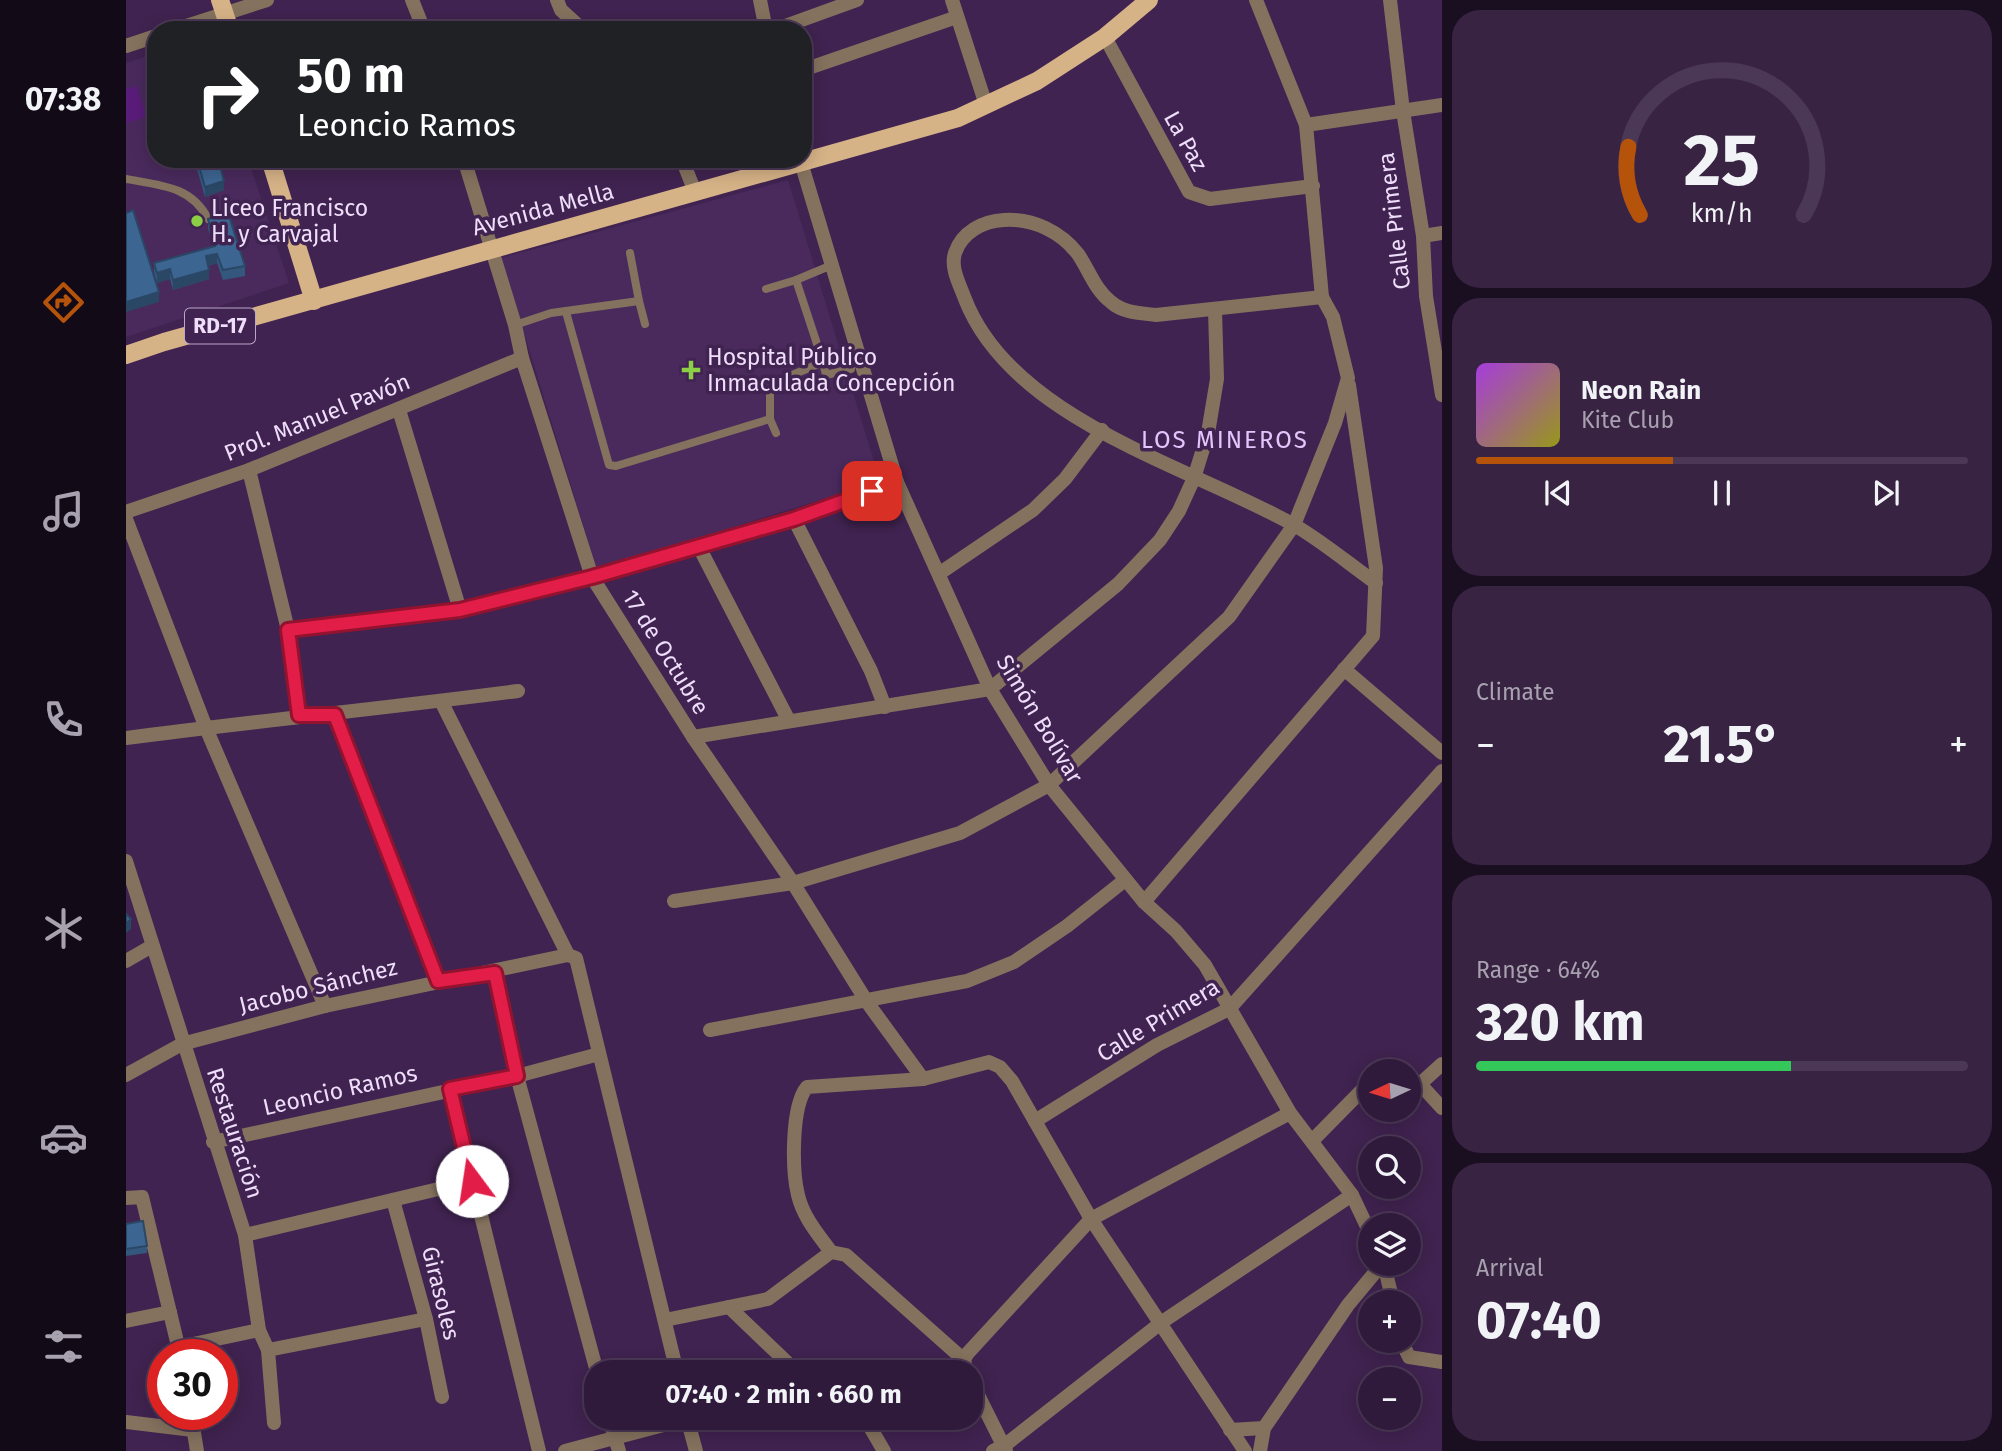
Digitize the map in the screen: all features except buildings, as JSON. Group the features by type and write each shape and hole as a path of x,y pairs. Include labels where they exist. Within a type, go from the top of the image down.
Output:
{"main road":[{"name":"Avenida Mella","path":"812,158 958,118 986,105 1037,81 1105,37 1149,0"},
{"path":"273,168 314,301"},
{"name":"Avenida Mella","path":"126,355 163,342 776,168"}],"street":[{"path":"203,21 267,0"},
{"path":"412,0 420,21"},
{"path":"557,0 561,10 573,21"},
{"path":"760,0 764,21"},
{"path":"799,21 857,0"},
{"path":"952,0 986,105"},
{"path":"1144,902 1373,636 1376,568 1348,378 1333,317 1322,297 1306,125 1256,0"},
{"name":"Calle Primera","path":"1390,0 1403,111 1423,236 1426,296 1439,352 1442,395"},
{"path":"812,67 957,17"},
{"name":"La Paz","path":"1105,37 1189,192 1210,198 1313,186"},
{"path":"126,46 147,39"},
{"path":"1306,125 1442,105"},
{"name":"17 de Octubre","path":"467,168 515,325 522,358 592,577 693,737 793,883 867,1002 923,1079"},
{"path":"686,168 695,192"},
{"name":"Simón Bolívar","path":"802,168 897,482 940,573 990,690 1049,785 1144,902 1176,931 1205,965 1290,1113 1352,1195 1361,1213"},
{"path":"1322,297 1156,315 1129,312 1111,303 1077,254 1052,229 1006,219 985,223 966,234 954,254 955,272 972,318 1008,367 1032,388 1102,430 1194,478 1294,525 1376,583"},
{"path":"1423,236 1442,233"},
{"path":"693,737 990,690 1118,584 1160,540 1180,511 1208,433 1217,379 1215,310"},
{"name":"Prol. Manuel Pavón","path":"126,512 249,470 522,358"},
{"path":"674,901 793,883 960,832 1049,785 1229,617 1294,525 1335,423 1348,378"},
{"path":"399,410 460,610"},
{"path":"940,573 1033,510 1065,479 1102,430"},
{"path":"249,470 288,630 299,715"},
{"path":"288,630 460,610 592,577 794,519 897,482"},
{"path":"126,519 206,728 325,1006"},
{"path":"794,519 871,671 885,707"},
{"path":"698,545 789,721"},
{"path":"1345,669 1442,753"},
{"path":"126,738 299,715 335,715 518,691"},
{"path":"441,701 568,955 576,958 674,1360"},
{"path":"335,715 438,981"},
{"name":"Calle Primera","path":"1035,1121 1157,1045 1229,1009 1442,771"},
{"name":"Restauración","path":"126,861 213,1142 245,1235 260,1330 268,1350 274,1423"},
{"path":"710,1030 967,981 1014,962 1067,926 1125,880"},
{"path":"126,961 152,946"},
{"name":"Jacobo Sánchez","path":"126,1074 182,1044 325,1006 438,981 495,973 568,955"},
{"path":"495,973 517,1076 594,1360"},
{"name":"Leoncio Ramos","path":"213,1142 517,1076 599,1054"},
{"path":"959,1360 846,1255 831,1252 808,1221 797,1194 794,1130 801,1094 807,1087 923,1079 989,1062 1000,1067 1012,1081 1091,1219 1162,1322 1245,1451"},
{"path":"1421,1076 1442,1064"},
{"path":"1421,1086 1442,1108"},
{"path":"450,1089 539,1451"},
{"path":"1313,1140 1358,1094"},
{"path":"970,1360 1091,1219 1290,1113"},
{"path":"245,1235 472,1181"},
{"path":"983,1408 1001,1449 1162,1322 1352,1195"},
{"path":"126,1198 142,1197 176,1339"},
{"name":"Girasoles","path":"393,1200 426,1319 442,1398"},
{"path":"665,1320 768,1299 831,1252"},
{"path":"1260,1451 1264,1428 1348,1305 1373,1276"},
{"path":"729,1307 784,1360"},
{"path":"126,1321 170,1312"},
{"path":"268,1350 426,1319"},
{"path":"225,1339 260,1330"},
{"path":"1407,1353 1409,1357 1442,1362"},
{"path":"126,1422 147,1425"},
{"path":"1230,1430 1264,1428"},
{"path":"193,1430 197,1451"},
{"path":"565,1451 617,1444 655,1430"},
{"path":"691,1430 696,1451"},
{"path":"872,1430 884,1451"}],"lane":[{"path":"126,179 165,186 199,200 208,219"},
{"path":"629,253 645,324"},
{"path":"765,289 832,265"},
{"path":"796,280 826,375 851,369"},
{"path":"515,325 551,313 639,302"},
{"path":"566,312 609,465 616,466 770,419"},
{"path":"776,433 770,419 770,388 778,381 823,362"}],"shaded area":[{"name":"Liceo Francisco H. y Carvajal","path":"147,56 147,168 251,168 289,283 126,337 126,63"},
{"path":"137,86 146,117 126,123 126,89"},
{"name":"Hospital Público Inmaculada Concepción","path":"788,180 880,481 597,570 501,258"}],"place":[{"name":"Liceo Francisco H. y Carvajal","path":"197,221"},
{"name":"Hospital Público Inmaculada Concepción","path":"691,370"}],"district":[{"name":"LOS MINEROS","path":"1225,440"}],"route":[{"path":"472,1181 450,1089 517,1076 495,973 438,981 335,715 299,715 288,630 460,610 592,577 794,519 872,491"}]}
